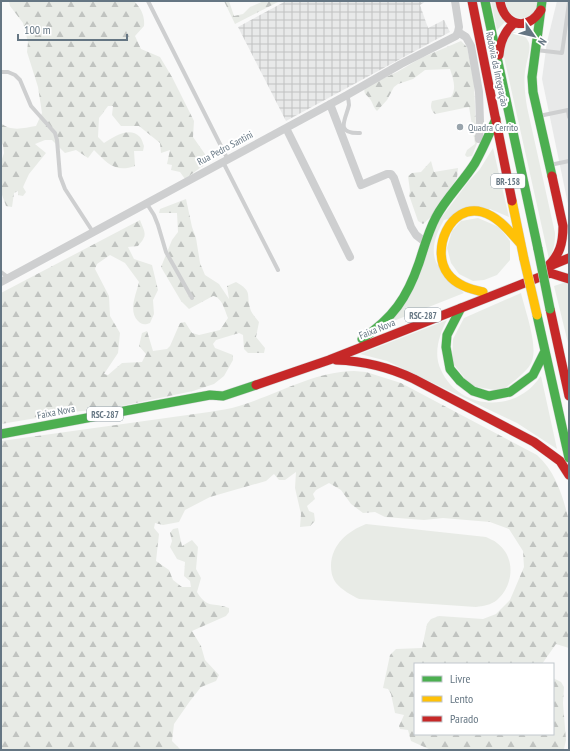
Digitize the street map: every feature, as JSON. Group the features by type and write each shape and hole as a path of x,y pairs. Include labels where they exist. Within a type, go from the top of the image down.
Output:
{"main road":[{"name":"Rodovia da Integração","path":"472,1 520,243 545,350"},
{"name":"Rodovia da Integração","path":"486,1 498,64 569,396"},
{"path":"500,1 500,9 503,15 514,23 523,24 535,19 544,3"},
{"path":"544,3 532,77 533,92 549,165 566,229 561,250 549,270"},
{"path":"498,64 500,42 514,23"},
{"path":"523,24 534,35 536,50"},
{"path":"362,339 379,328 400,307 414,279 425,242 436,217 479,156 496,119"},
{"path":"483,292 462,286 453,279 445,269 441,244 450,224 454,219 462,214 474,211 484,213 494,217 520,243"},
{"path":"549,270 569,258"},
{"path":"549,270 569,265"},
{"path":"549,270 569,279"},
{"name":"Faixa Nova","path":"210,395 220,389 362,339 483,292 549,270"},
{"name":"Faixa Nova","path":"1,434 210,395 223,396 329,360 461,308 549,270"},
{"path":"461,308 448,335 446,347 450,369 460,381 473,391 489,396 510,392 533,375 545,350"},
{"name":"BR-158","path":"545,350 569,458"},
{"path":"329,360 370,363 396,370 534,442 560,461 569,475"}],"street":[{"path":"454,1 459,27 458,32 466,37 471,46 479,92 479,139"},
{"name":"Rua Pedro Santini","path":"1,282 39,260 347,95 401,64 456,36 458,32"},
{"path":"330,104 361,185 387,174 391,174 394,178 411,227 416,235 425,242"},
{"path":"286,128 350,257"}],"lane":[{"path":"148,1 278,270"},
{"path":"536,50 562,53 569,2"},
{"path":"1,72 8,72 15,75 20,80 31,106 55,133 60,176 65,190 93,232"},
{"path":"347,95 349,103 344,119 344,128 351,133 360,133"},
{"path":"538,116 568,110 569,117"},
{"path":"549,165 569,161"},
{"path":"146,203 154,215 166,252 192,298"},
{"path":"1,272 9,278"}],"shaded area":[{"path":"286,1 426,1 420,5 428,28 444,20 450,32 286,121 238,27"},
{"path":"557,1 569,1 569,209 542,79 547,42"}],"green space":[{"path":"9,1 134,1 139,6 144,19 144,26 135,36 141,49 160,57 172,77 194,121 193,137 207,157 204,165 185,179 180,172 171,170 172,165 167,164 170,150 161,153 160,143 139,126 121,126 112,115 113,106 108,106 99,118 98,137 104,143 126,132 131,132 140,137 144,146 143,151 134,151 135,166 122,168 112,166 94,150 88,158 76,150 65,153 52,140 45,140 35,144 46,153 29,174 23,187 26,192 23,196 18,195 18,191 14,193 12,207 6,206 1,192 1,162 4,153 1,142 1,123 9,128 36,126 42,113 38,87 27,52 28,42 23,23 10,6"},
{"path":"224,1 229,1 234,16 243,14 250,7 264,1 280,1 235,24"},
{"path":"491,1 495,1 505,22 497,30"},
{"path":"506,1 537,1 536,11 527,18 517,18 509,12"},
{"path":"516,32 525,36 529,44 525,71 527,107 555,233 554,247 549,259 502,48 507,33"},
{"path":"461,41 467,47 474,83 476,128 484,126 472,156 467,157 465,155 467,150 475,144 469,107 435,114 431,108 432,101 451,97 453,94 454,83 450,69 425,70 413,79 398,84 394,87 387,100 377,111 364,91 365,87 397,72 421,58"},
{"path":"493,148 509,217 490,209 444,220 435,240 434,257 441,269 464,293 391,322 438,222 480,169"},
{"path":"431,161 434,172 458,168 457,178 432,216 423,224 418,221 409,195 410,191 408,176 412,173 421,172"},
{"path":"186,199 196,238 200,263 205,275 219,284 229,299 227,286 236,282 245,288 248,293 251,310 259,322 256,337 265,348 264,353 248,353 244,349 243,335 239,333 216,340 213,344 215,348 233,355 233,360 224,376 214,384 193,391 112,408 72,412 1,424 1,293 140,220 145,234 143,239 138,246 128,247 134,259 152,265 158,290 153,300 154,314 150,323 147,324 141,323 135,317 133,308 139,282 125,263 110,255 97,264 95,269 109,296 110,316 120,333 118,353 104,374 108,375 122,363 142,362 146,354 139,346 142,333 147,331 153,351 167,349 170,346 180,323 185,322 192,333 199,335 220,330 228,318 219,299 213,296 189,309 181,301 161,267 172,240 178,232 177,213 159,213 160,209"},
{"path":"478,218 499,227 510,241 510,260 497,275 484,280 473,281 459,274 451,263 447,248 452,231 461,221"},
{"path":"566,282 569,284 569,347 554,286"},
{"path":"521,293 532,337 533,354 530,365 519,377 501,391 471,386 452,362 453,339 464,318"},
{"path":"447,320 439,338 437,358 447,381 456,390 466,396 477,401 489,403 513,399 527,391 541,376 557,449 517,423 387,361 360,354"},
{"path":"339,372 366,372 401,383 537,455 544,462 554,477 558,485 569,521 569,648 556,644 543,663 414,663 414,735 554,735 554,678 561,682 564,687 563,703 566,740 564,749 431,750 411,741 408,730 400,729 399,726 404,715 395,713 391,694 388,689 383,688 390,655 396,649 422,648 427,624 431,619 439,616 483,619 496,614 510,600 524,567 523,551 509,529 490,522 443,518 424,520 385,517 375,512 363,513 351,504 341,490 329,483 316,490 313,494 315,499 307,506 309,511 314,513 315,521 310,526 300,527 301,514 295,488 296,472 285,480 279,480 274,474 266,481 210,497 185,510 179,522 163,525 155,523 154,528 159,534 156,561 169,570 173,580 182,587 191,587 190,581 184,576 185,562 177,559 170,547 172,541 170,533 173,529 178,528 182,546 192,540 198,547 196,569 201,578 197,592 207,603 229,608 229,612 226,616 192,631 201,646 205,660 219,675 216,681 201,687 174,724 172,741 181,750 1,750 1,441 228,409 310,379"},
{"path":"366,524 486,537 497,543 503,549 510,563 507,587 503,594 495,602 476,607 359,599 336,583 332,574 331,565 334,551 342,539 353,530"}],"traffic: fast":[{"path":"485,1 538,249"},
{"path":"542,1 532,77 533,92 552,176"},
{"path":"362,339 382,323 398,306 404,297 419,263 428,234 436,217 475,163 496,119"},
{"path":"538,249 550,309"},
{"path":"461,308 447,335 446,347 450,369 460,381 473,391 489,396 510,392 533,375 545,351"},
{"path":"537,315 569,458"},
{"path":"1,434 210,395 223,396 256,385"}],"traffic: slow":[{"path":"512,201 524,259"},
{"path":"483,292 459,284 451,278 443,264 441,253 442,242 446,231 452,222 461,215 471,211 482,212 499,221 520,243"},
{"path":"524,259 537,315"}],"traffic: jam":[{"path":"472,1 512,201"},
{"path":"500,1 506,16 511,21 517,23 529,21 541,10"},
{"path":"499,55 503,38 514,23"},
{"path":"547,267 558,253 563,232 552,176"},
{"path":"552,265 569,258"},
{"path":"256,385 329,360 550,273 569,279"},
{"path":"550,309 569,396"},
{"path":"336,360 376,365 414,379 534,442 560,461 569,475"}],"place":[{"name":"Quadra Cerrito","path":"460,127"}]}
